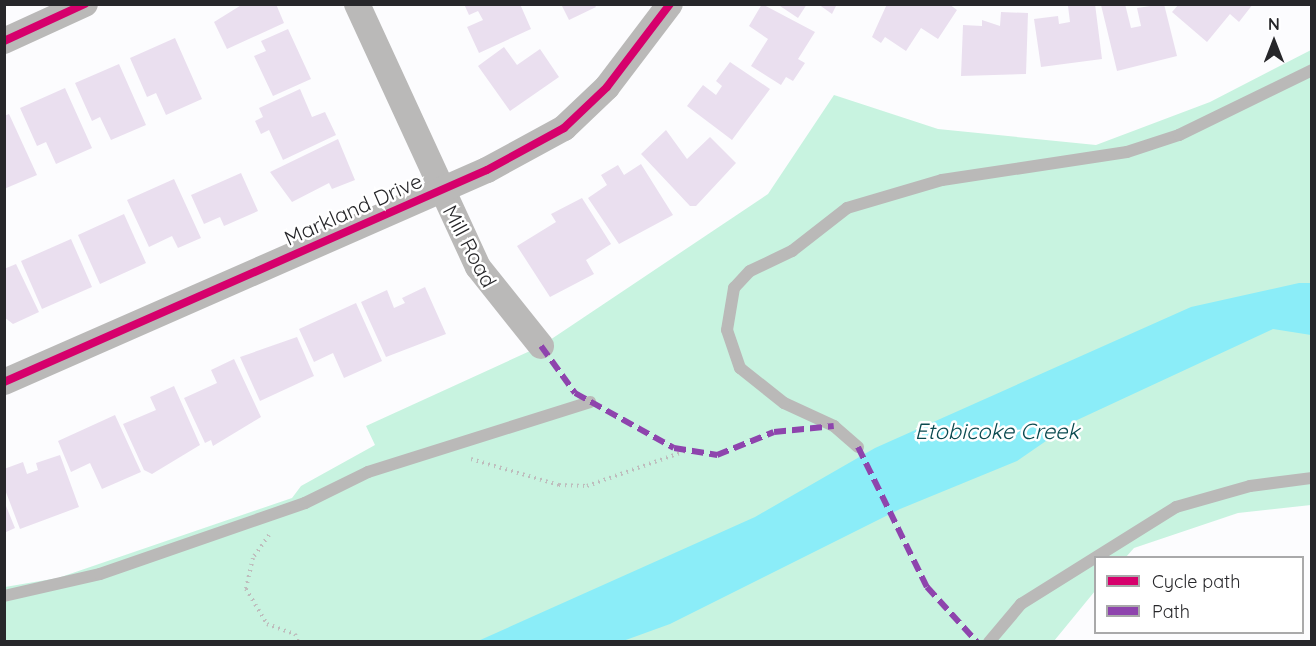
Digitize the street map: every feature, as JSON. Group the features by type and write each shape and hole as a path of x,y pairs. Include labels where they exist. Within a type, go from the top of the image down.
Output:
{"street":[{"path":"7,35 86,4"},
{"name":"Mill Road","path":"357,4 441,191 492,290 541,346"},
{"name":"Markland Drive","path":"4,382 441,191 564,128 607,87 670,4"}],"lane":[{"path":"858,447 834,426 784,403 740,368 727,330 734,288 750,271 792,251 847,208 942,180 1127,152 1179,135 1311,70"},
{"path":"4,596 100,574 286,510 368,472 590,402"},
{"path":"1098,556 1176,507 1250,486 1311,478"},
{"path":"989,642 1021,604 1094,558"}],"path":[{"path":"429,453 483,461 559,485 587,486 688,450"},
{"path":"286,510 254,558 246,589 267,624 294,634 298,642"}],"green space":[{"path":"1311,50 1311,505 1238,513 1134,548 1127,556 1094,556 1094,592 1054,641 5,642 5,587 58,578 292,498 301,486 375,445 366,426 541,346 768,194 834,95 938,129 1096,145 1210,102"}],"water":[{"name":"Etobicoke Creek","path":"1299,283 1311,283 1311,335 1273,329 1075,421 1017,461 900,509 670,624 623,641 478,641 755,517 875,448 1191,307"}],"building":[{"path":"243,4 276,4 284,23 227,49 214,22"},
{"path":"464,4 520,4 531,29 479,53 467,27 483,20 478,11 469,15"},
{"path":"561,4 594,4 596,7 569,20"},
{"path":"762,4 815,32 798,59 805,63 793,81 786,77 781,85 751,66 768,39 749,26"},
{"path":"777,4 807,4 798,18"},
{"path":"818,4 837,4 832,14"},
{"path":"887,4 949,4 957,10 938,39 921,28 906,51 885,37 881,43 872,37"},
{"path":"1095,4 1102,59 1041,67 1034,19 1058,16 1059,24 1070,22 1068,6"},
{"path":"1125,4 1131,28 1141,26 1137,8 1164,4 1177,56 1117,71 1101,5"},
{"path":"1179,4 1253,4 1239,22 1230,14 1207,42 1172,12"},
{"path":"1001,12 1028,13 1026,74 961,76 963,25 982,26 982,20 1000,26"},
{"path":"288,29 311,79 273,96 254,56 266,51 261,41"},
{"path":"175,38 202,99 166,115 156,93 147,97 130,58"},
{"path":"504,47 517,65 540,49 559,77 510,111 478,66"},
{"path":"730,62 770,89 732,140 687,106 703,85 716,95 722,86 716,81"},
{"path":"119,64 146,125 111,140 100,117 92,121 75,83"},
{"path":"65,88 92,148 56,164 46,142 37,146 20,108"},
{"path":"300,89 312,117 325,112 336,135 283,160 269,130 261,134 255,121 263,117 259,108"},
{"path":"9,114 37,175 4,189 4,116"},
{"path":"666,130 687,159 710,137 736,163 696,206 690,206 641,154"},
{"path":"338,139 355,180 332,189 329,183 292,202 270,172"},
{"path":"641,164 673,215 619,244 588,198 607,185 601,175 618,165 624,175"},
{"path":"241,173 258,211 224,226 220,217 204,224 191,195"},
{"path":"174,179 201,238 178,248 172,236 149,247 127,200"},
{"path":"582,198 611,244 586,260 594,274 550,297 517,246 556,222 551,214"},
{"path":"124,214 146,263 100,284 78,235"},
{"path":"71,239 92,287 42,309 21,261"},
{"path":"16,264 39,312 13,324 4,317 4,269"},
{"path":"425,287 446,334 386,357 361,302 387,290 394,308 405,303 402,298"},
{"path":"356,303 382,361 344,378 333,353 314,362 299,329"},
{"path":"297,337 314,376 260,401 240,357"},
{"path":"234,359 261,417 213,446 211,440 205,443 184,398 217,383 211,370"},
{"path":"174,386 200,445 152,474 144,470 123,424 156,410 150,397"},
{"path":"115,415 141,472 102,489 90,463 71,472 58,441"},
{"path":"60,455 79,507 20,529 4,487 4,469 23,462 27,474 38,470 36,463"},
{"path":"4,501 15,528 4,533"}],"marked path":[{"path":"541,346 575,393 674,448 717,455 774,432 834,426"},
{"path":"858,447 927,587 977,642"}],"cycle path":[{"path":"4,41 85,4"},
{"path":"4,382 487,170 564,128 607,87 670,4"}]}
